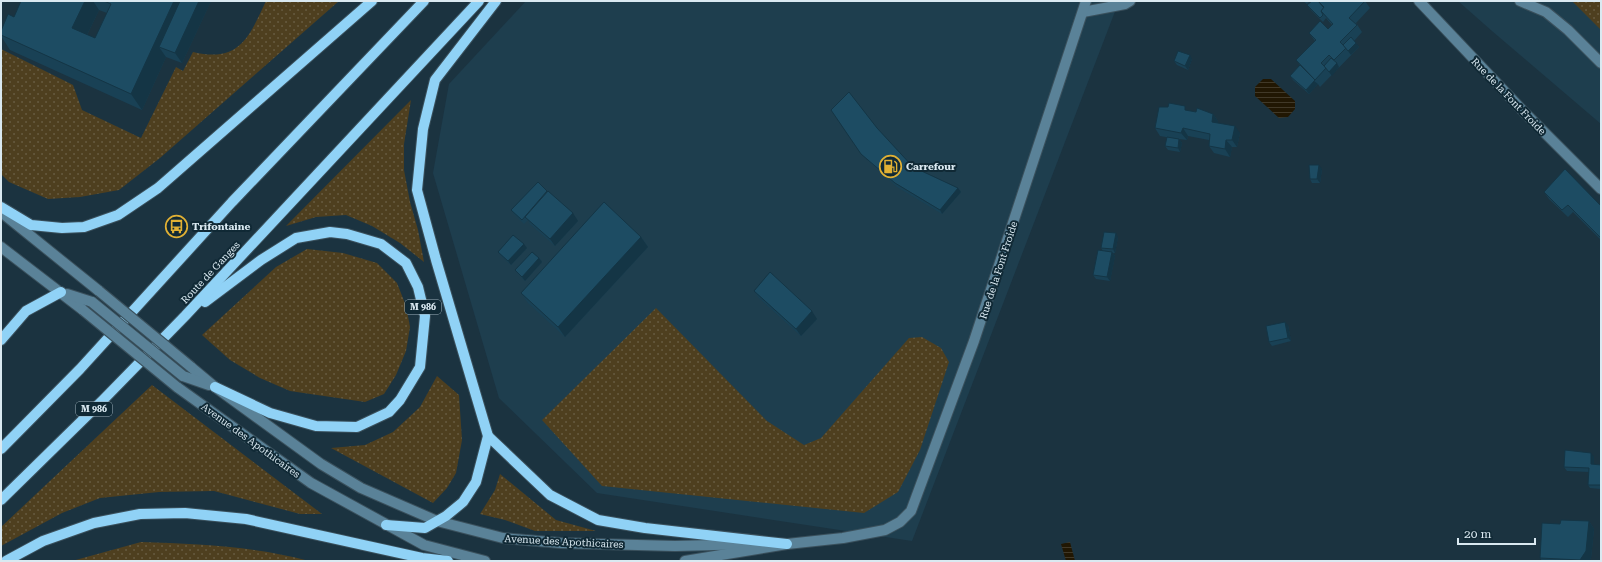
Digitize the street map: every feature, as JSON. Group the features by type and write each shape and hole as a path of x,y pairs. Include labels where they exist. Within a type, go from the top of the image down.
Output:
{"main road":[{"path":"1,207 31,225 62,228 84,226 118,216 158,188 372,1"},
{"path":"1,449 80,369 232,202 424,1"},
{"name":"Route de Ganges","path":"1,500 103,400 185,316 479,1"},
{"name":"M 986","path":"496,1 435,80 423,129 418,190 436,260 488,436 550,495 598,520 645,528 787,544"},
{"name":"M 986","path":"185,316 261,260 296,238 330,232 347,234 382,244 406,263 418,287 425,316 420,367 400,400 389,412 357,427 316,426 270,413 215,387"},
{"path":"1,340 26,312 61,292"},
{"path":"386,525 425,528 446,516 463,502 476,482 488,436"},
{"path":"6,561 44,541 94,523 140,514 185,513 246,519 422,558 448,561"}],"street":[{"name":"Rue de la Font Froide","path":"900,522 911,511 974,341 1086,1"},
{"path":"1083,12 1119,5 1130,1"},
{"name":"Rue de la Font Froide","path":"1419,1 1524,112 1601,189"},
{"path":"1520,1 1546,12 1568,30 1601,63"},
{"name":"Avenue des Apothicaires","path":"1,212 100,291 215,387 328,468 361,488 438,521 503,538 561,543 675,546 787,544"},
{"name":"Avenue des Apothicaires","path":"1,247 61,292 177,387 311,483 424,545 485,561"},
{"name":"Avenue des Apothicaires","path":"61,292 92,302 183,376 215,387"},
{"name":"Avenue des Apothicaires","path":"685,561 787,544 843,538 885,530 900,522"}],"shaded area":[{"path":"266,1 339,1 160,158 119,190 80,197 48,199 9,182 1,174 1,49 73,85 82,110 141,138 176,67 183,71 193,52 222,54 241,44 254,26"},
{"path":"526,1 1119,1 912,541 597,493 499,398 433,173 449,84"},
{"path":"1458,1 1601,1 1601,124 1492,31"},
{"path":"1572,1 1601,1 1601,30"},
{"path":"1263,79 1271,79 1295,101 1295,109 1288,117 1279,118 1255,96 1255,87"},
{"path":"411,100 404,144 404,170 424,262 400,243 372,226 346,215 316,217 286,226"},
{"path":"307,249 343,253 377,263 397,283 406,306 410,327 406,351 396,375 384,394 365,402 290,391 260,378 230,360 202,335 276,267"},
{"path":"656,308 767,421 804,445 821,438 909,338 922,337 941,348 949,362 920,450 898,492 864,513 602,486 542,420"},
{"path":"437,376 459,395 462,440 456,473 447,488 433,503 331,448 365,445 393,432 420,407"},
{"path":"152,385 322,514 300,514 214,491 159,492 100,498 62,513 1,546 1,527"},
{"path":"500,474 556,520 596,531 535,531 505,520 480,514 495,490"},
{"path":"141,542 246,549 309,561 72,561"},
{"path":"1070,542 1075,561 1066,561 1061,544"}],"building":[{"path":"21,1 85,1 72,28 95,38 111,4 104,1 174,1 131,94 1,35 1,31 8,14 14,17"},
{"path":"180,1 199,1 175,53 159,47"},
{"path":"1312,1 1318,1 1324,8 1321,11 1323,15 1320,18 1307,5"},
{"path":"1318,1 1365,1 1349,18 1357,25 1340,42 1346,48 1334,60 1329,55 1321,63 1326,68 1315,80 1296,60 1316,40 1309,33 1320,21 1328,29 1333,24 1321,11 1324,7"},
{"path":"1351,37 1356,43 1348,51 1343,45"},
{"path":"1178,51 1190,55 1185,66 1174,61"},
{"path":"1331,58 1337,63 1329,72 1324,66"},
{"path":"1300,65 1315,80 1306,90 1290,76"},
{"path":"849,92 877,128 913,167 958,188 940,210 895,183 861,154 831,110"},
{"path":"1169,103 1185,106 1185,110 1196,112 1197,108 1213,114 1212,122 1235,126 1232,140 1226,140 1225,149 1209,146 1210,134 1183,128 1181,133 1155,128 1159,107 1168,107"},
{"path":"1167,137 1179,139 1178,148 1165,146"},
{"path":"1309,165 1319,165 1317,179 1310,179"},
{"path":"1565,169 1601,206 1601,238 1568,205 1562,210 1544,192"},
{"path":"538,182 547,191 522,220 511,210"},
{"path":"548,191 573,213 550,239 525,217"},
{"path":"604,202 641,237 558,327 521,293"},
{"path":"1104,232 1116,233 1113,249 1101,248"},
{"path":"513,235 524,244 508,261 498,252"},
{"path":"1098,250 1112,252 1107,277 1093,275"},
{"path":"532,252 539,258 522,277 515,270"},
{"path":"770,272 812,311 796,329 754,291"},
{"path":"1285,322 1288,338 1269,342 1266,326"},
{"path":"1565,450 1591,453 1591,464 1601,465 1601,485 1588,485 1589,468 1564,467"},
{"path":"1561,520 1589,521 1586,551 1580,560 1540,558 1542,523 1560,524"}],"place":[{"name":"Carrefour","path":"891,166"},
{"name":"Trifontaine","path":"177,226"}]}
